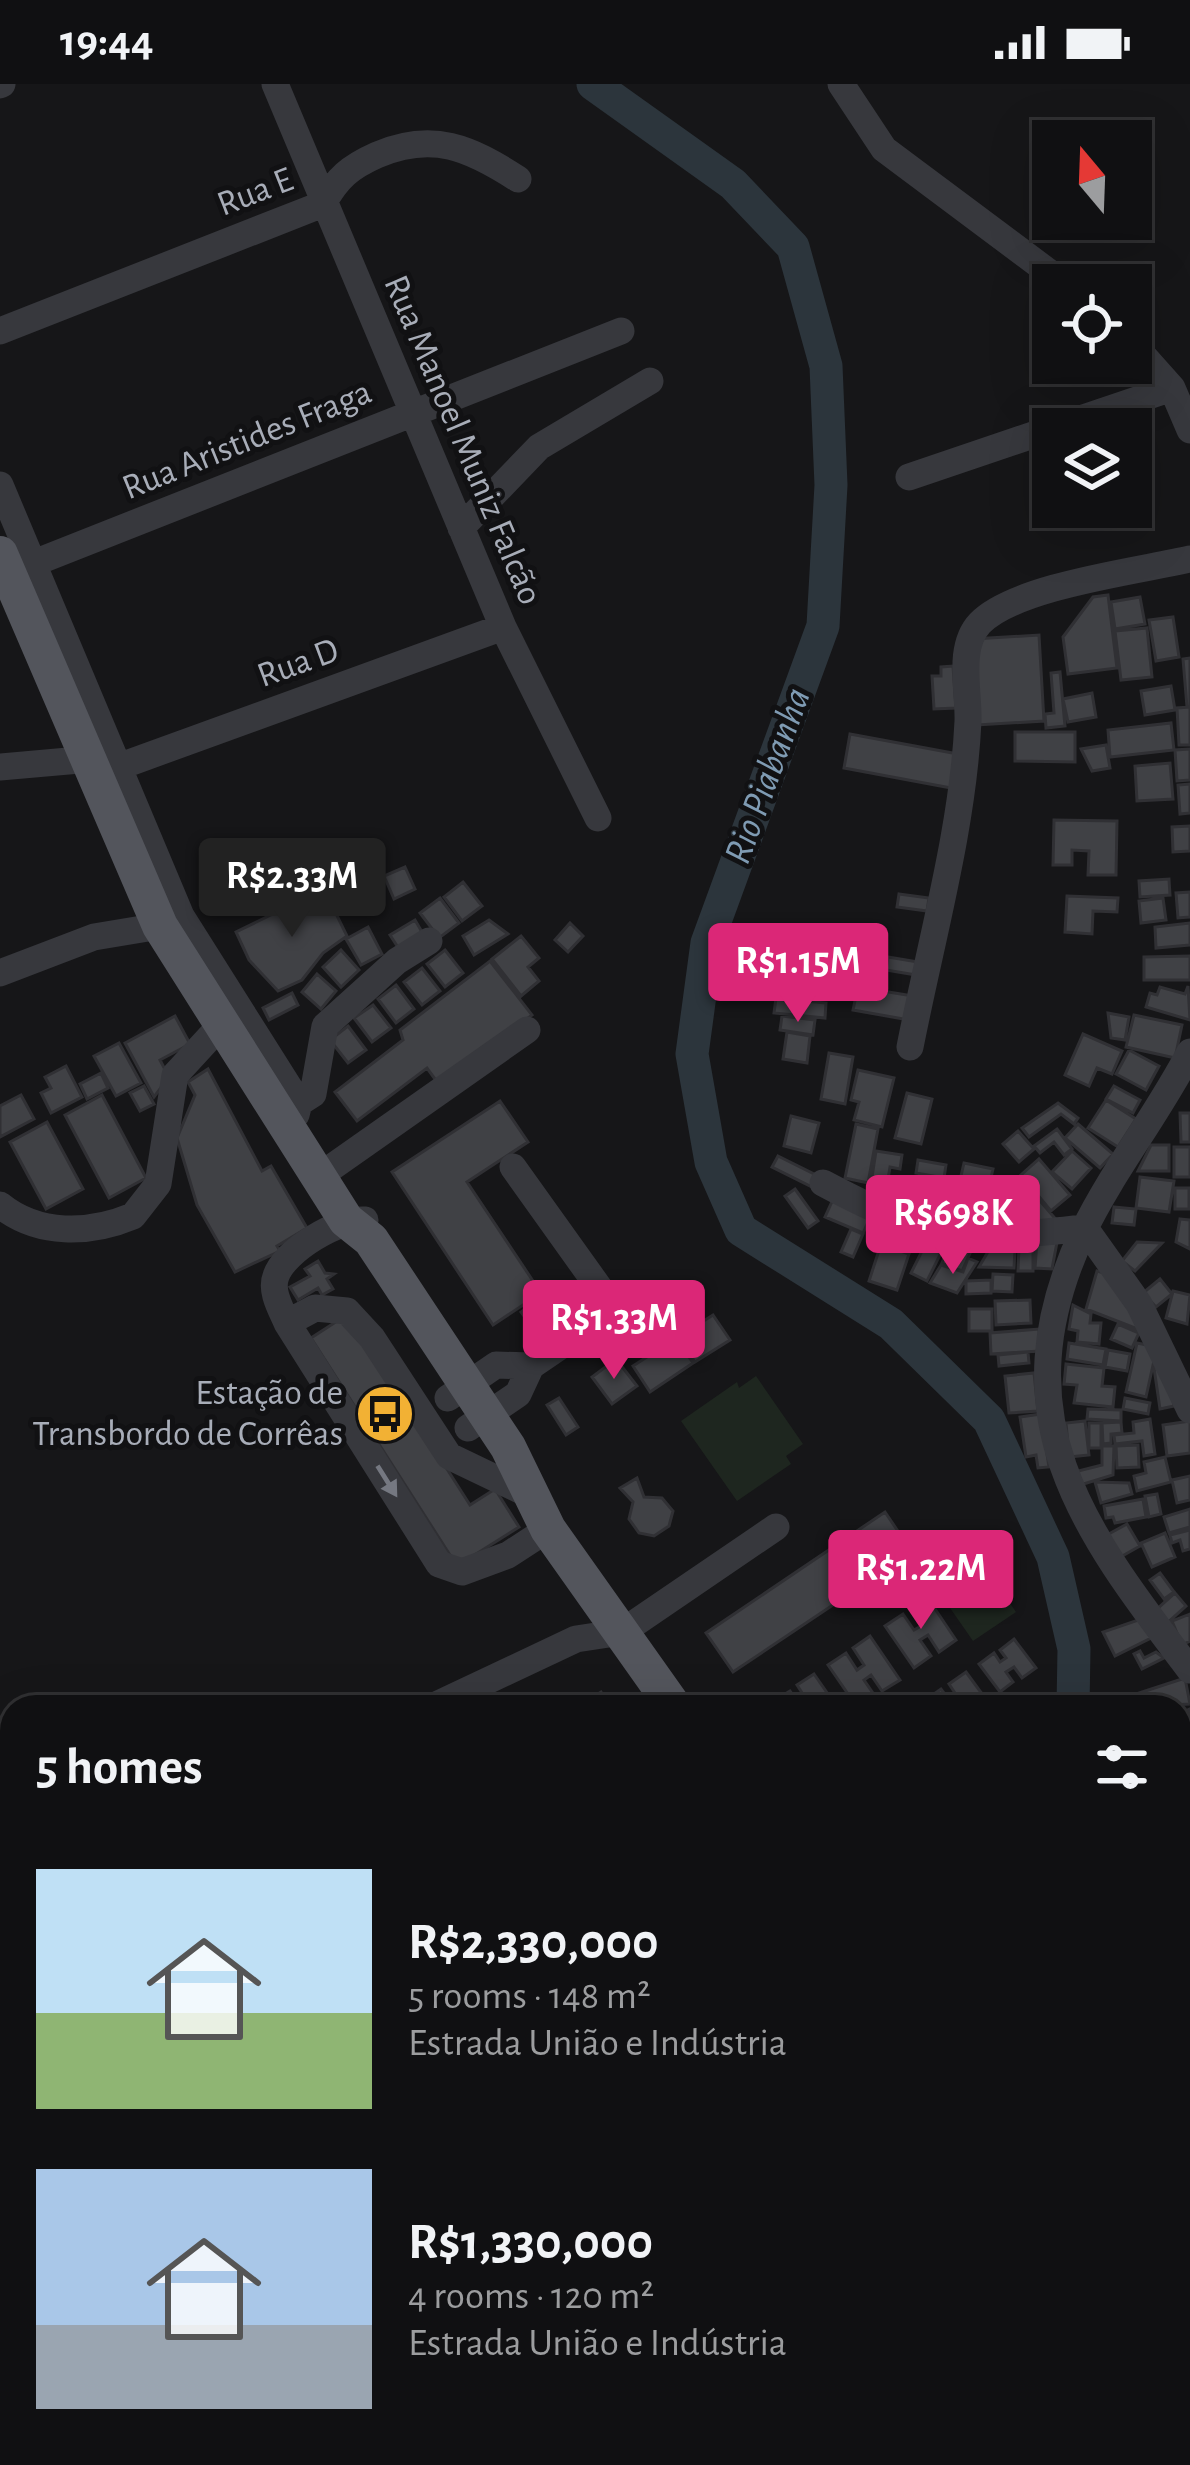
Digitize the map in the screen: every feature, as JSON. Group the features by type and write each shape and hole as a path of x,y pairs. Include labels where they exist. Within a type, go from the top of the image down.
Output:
{"main road":[{"path":"17,556 105,763 160,926 221,1025 291,1113 318,1177 346,1220 370,1240 436,1339 468,1407"},
{"path":"346,1220 352,1251 468,1407 666,1695"}],"street":[{"name":"Rua Manoel Muniz Falcão","path":"275,84 502,627 598,818"},
{"path":"841,84 884,149 1038,264"},
{"name":"Rua E","path":"0,331 323,205 336,178 360,163 428,141 481,155 518,179"},
{"name":"Rua Aristides Fraga","path":"17,556 414,412 621,331"},
{"path":"1152,366 1172,388 1190,430"},
{"path":"460,528 539,447 650,382"},
{"path":"909,477 1172,388"},
{"path":"0,485 17,556"},
{"path":"910,1047 951,841 968,724 969,641 981,622 1008,605 1190,559"},
{"name":"Rua D","path":"0,767 105,763 502,627"},
{"path":"105,763 181,916 291,1113 313,1094 325,1026 397,961 429,941"},
{"path":"0,973 94,937 160,926"},
{"path":"0,1205 23,1222 69,1229 133,1216 158,1184 175,1076 221,1025"},
{"path":"318,1177 527,1030"},
{"path":"1190,1052 1085,1228 1059,1290 1050,1344 1049,1408 1062,1474 1098,1545 1190,1670"},
{"path":"468,1407 518,1394 531,1366 600,1319 608,1300 513,1167"},
{"path":"824,1183 935,1233 978,1239 1085,1228"},
{"path":"346,1220 291,1257 275,1276 276,1297 287,1323 439,1564 462,1572 508,1555 548,1529"},
{"path":"1085,1228 1139,1304 1190,1410"},
{"path":"287,1323 315,1308 347,1311 372,1338 449,1456 528,1494"},
{"path":"458,1695 576,1639 776,1527"}],"shaded area":[{"path":"756,1376 803,1444 786,1456 791,1464 737,1501 681,1421 737,1382 739,1388"},
{"path":"975,1553 1016,1612 973,1641 932,1582"}],"building":[{"path":"1108,595 1117,668 1068,674 1063,637 1093,597"},
{"path":"1140,597 1145,624 1115,629 1111,602"},
{"path":"1173,617 1179,657 1156,661 1149,620"},
{"path":"1147,628 1152,677 1121,680 1115,631"},
{"path":"1039,635 1044,721 977,725 973,639"},
{"path":"1190,658 1190,706 1187,707 1183,659"},
{"path":"953,666 956,708 934,709 932,676 941,676 941,667"},
{"path":"1060,672 1065,726 1046,728 1045,714 1054,713 1051,673"},
{"path":"1171,686 1175,710 1145,715 1141,691"},
{"path":"1092,693 1096,717 1068,722 1063,699"},
{"path":"1190,707 1190,745 1179,745 1177,708"},
{"path":"1171,723 1174,750 1110,757 1108,730"},
{"path":"1015,732 1075,732 1075,762 1015,761"},
{"path":"850,734 958,754 951,788 844,768"},
{"path":"1106,745 1110,768 1092,771 1081,749"},
{"path":"1190,749 1190,780 1177,781 1175,750"},
{"path":"1170,763 1173,799 1137,801 1135,766"},
{"path":"1190,784 1190,813 1180,814 1178,785"},
{"path":"1054,820 1117,821 1116,875 1088,875 1089,851 1072,850 1072,865 1053,865"},
{"path":"1190,826 1190,851 1173,852 1172,827"},
{"path":"405,867 415,889 394,899 384,876"},
{"path":"1169,879 1170,895 1140,897 1139,881"},
{"path":"463,882 482,906 462,921 444,897"},
{"path":"324,889 347,936 323,953 302,980 278,991 249,960 236,932"},
{"path":"1190,892 1190,917 1178,918 1176,893"},
{"path":"899,894 929,898 927,911 897,907"},
{"path":"1067,896 1118,898 1117,912 1093,911 1092,934 1065,932"},
{"path":"440,898 459,923 439,938 420,913"},
{"path":"1163,898 1166,920 1141,923 1139,901"},
{"path":"415,920 425,937 401,952 390,935"},
{"path":"489,920 508,934 474,955 463,936"},
{"path":"570,923 583,936 568,952 555,940"},
{"path":"1190,923 1190,945 1156,948 1155,927"},
{"path":"368,927 382,954 361,965 346,939"},
{"path":"521,936 539,958 528,967 539,981 521,996 492,959"},
{"path":"341,950 359,970 341,987 323,967"},
{"path":"445,950 463,973 445,987 427,964"},
{"path":"1190,956 1190,980 1144,980 1144,957"},
{"path":"888,957 918,962 916,975 886,970"},
{"path":"490,961 532,1015 440,1086 427,1068 357,1121 335,1092 403,1040 400,1030"},
{"path":"422,968 440,991 422,1005 404,982"},
{"path":"317,974 336,991 321,1009 302,992"},
{"path":"396,985 414,1009 396,1023 378,999"},
{"path":"1188,986 1190,1020 1146,1007 1150,993 1157,995 1160,987 1185,994"},
{"path":"858,987 913,996 909,1020 853,1010"},
{"path":"292,993 298,1005 269,1020 263,1008"},
{"path":"776,998 826,1003 825,1018 774,1013"},
{"path":"373,1005 391,1028 372,1042 354,1018"},
{"path":"1108,1013 1129,1017 1125,1040 1111,1038"},
{"path":"1134,1015 1182,1025 1175,1058 1126,1047"},
{"path":"175,1016 190,1044 160,1060 169,1077 154,1097 125,1043"},
{"path":"782,1016 815,1020 813,1035 780,1030"},
{"path":"348,1026 366,1050 348,1063 330,1040"},
{"path":"787,1032 810,1036 807,1063 783,1059"},
{"path":"1083,1034 1122,1051 1112,1074 1097,1068 1089,1086 1065,1075"},
{"path":"119,1043 141,1083 116,1096 94,1056"},
{"path":"1129,1050 1159,1066 1146,1090 1116,1074"},
{"path":"829,1053 853,1057 845,1104 821,1099"},
{"path":"66,1066 82,1097 51,1113 41,1093 51,1088 45,1077"},
{"path":"208,1069 262,1171 271,1166 307,1228 277,1246 280,1251 235,1272 197,1205 177,1138 195,1095 188,1082"},
{"path":"858,1070 894,1078 882,1127 854,1120 859,1102 851,1100"},
{"path":"101,1073 108,1088 87,1099 80,1084"},
{"path":"144,1086 154,1104 140,1111 130,1093"},
{"path":"1114,1086 1140,1100 1133,1113 1106,1099"},
{"path":"907,1093 932,1099 921,1144 895,1138"},
{"path":"21,1095 34,1119 0,1137 0,1106"},
{"path":"102,1095 146,1178 109,1198 65,1115"},
{"path":"1106,1100 1136,1119 1118,1147 1088,1128"},
{"path":"500,1101 528,1142 467,1182 541,1293 493,1325 392,1172"},
{"path":"1058,1103 1078,1118 1074,1124 1061,1114 1029,1137 1022,1128"},
{"path":"1180,1113 1190,1113 1190,1142 1181,1142"},
{"path":"791,1116 819,1123 811,1153 784,1146"},
{"path":"47,1122 83,1189 46,1209 10,1142"},
{"path":"856,1124 878,1129 868,1183 845,1178"},
{"path":"1078,1124 1113,1154 1100,1168 1065,1138"},
{"path":"1057,1129 1072,1149 1064,1155 1054,1142 1040,1153 1034,1146"},
{"path":"1018,1131 1034,1149 1019,1162 1003,1144"},
{"path":"1151,1145 1169,1145 1169,1171 1138,1171"},
{"path":"1174,1147 1190,1147 1190,1177 1174,1177"},
{"path":"876,1151 902,1155 900,1169 890,1167 888,1179 872,1177"},
{"path":"1072,1151 1091,1168 1072,1189 1052,1172"},
{"path":"778,1156 822,1178 816,1189 772,1167"},
{"path":"1039,1159 1070,1195 1051,1211 1021,1175"},
{"path":"918,1160 946,1165 944,1178 916,1173"},
{"path":"964,1163 993,1169 989,1186 960,1180"},
{"path":"1140,1177 1174,1181 1169,1212 1136,1208"},
{"path":"945,1181 992,1190 988,1212 941,1203"},
{"path":"1023,1181 1059,1223 1018,1232 1007,1185"},
{"path":"1175,1188 1189,1188 1189,1209 1175,1209"},
{"path":"795,1189 818,1221 808,1228 785,1196"},
{"path":"912,1191 940,1198 934,1222 906,1215"},
{"path":"835,1195 873,1211 863,1233 825,1217"},
{"path":"1010,1204 1013,1231 994,1234 991,1207"},
{"path":"1114,1207 1136,1209 1134,1225 1112,1223"},
{"path":"1180,1219 1190,1220 1190,1249 1176,1242"},
{"path":"851,1229 863,1234 853,1257 841,1252"},
{"path":"1058,1237 1052,1269 1035,1268 1037,1240"},
{"path":"927,1241 943,1249 927,1281 911,1273"},
{"path":"1137,1242 1162,1243 1135,1271 1122,1261"},
{"path":"881,1244 909,1254 897,1290 869,1281"},
{"path":"1019,1245 1033,1245 1033,1271 1018,1271"},
{"path":"948,1248 972,1249 962,1271 942,1263"},
{"path":"989,1250 1015,1250 1014,1268 979,1267"},
{"path":"968,1258 977,1262 957,1293 930,1283 941,1265 963,1272"},
{"path":"318,1261 325,1273 334,1274 327,1279 333,1289 322,1295 318,1288 298,1300 290,1287 310,1276 305,1269"},
{"path":"1097,1271 1115,1276 1140,1330 1086,1309"},
{"path":"993,1274 1013,1275 1012,1292 992,1291"},
{"path":"1160,1279 1172,1294 1156,1307 1143,1293"},
{"path":"991,1280 991,1293 966,1294 966,1281"},
{"path":"558,1286 569,1302 532,1327 521,1312"},
{"path":"1173,1291 1190,1295 1187,1324 1166,1318"},
{"path":"1030,1300 1031,1323 996,1325 995,1301"},
{"path":"1073,1305 1091,1314 1090,1323 1101,1323 1099,1344 1077,1342 1078,1331 1069,1329"},
{"path":"969,1309 992,1309 992,1331 969,1331"},
{"name":"Estação de Transbordo de Corrêas","path":"348,1314 470,1505 495,1489 519,1527 457,1566 311,1338"},
{"path":"713,1315 730,1340 695,1362 678,1337"},
{"path":"1118,1324 1139,1333 1132,1348 1111,1339"},
{"path":"1039,1329 1040,1351 991,1354 990,1333"},
{"path":"676,1338 693,1363 650,1392 633,1366"},
{"path":"1069,1343 1106,1349 1103,1365 1067,1359"},
{"path":"1137,1343 1157,1347 1146,1397 1126,1392"},
{"path":"1108,1350 1130,1354 1127,1371 1105,1367"},
{"path":"1028,1352 1029,1363 999,1366 998,1355"},
{"path":"616,1359 637,1386 612,1404 592,1377"},
{"path":"1066,1364 1104,1368 1102,1386 1115,1387 1113,1407 1074,1403 1077,1385 1064,1384"},
{"path":"1167,1366 1174,1406 1160,1409 1154,1368"},
{"path":"1034,1373 1038,1411 1009,1413 1005,1376"},
{"path":"559,1398 578,1427 566,1435 547,1405"},
{"path":"1125,1398 1150,1403 1148,1414 1123,1409"},
{"path":"1088,1409 1121,1410 1121,1421 1087,1419"},
{"path":"1041,1414 1049,1467 1038,1468 1036,1455 1026,1457 1020,1417"},
{"path":"1150,1419 1155,1454 1144,1456 1142,1441 1115,1444 1114,1435 1134,1433 1133,1422"},
{"path":"1085,1421 1089,1455 1069,1457 1066,1423"},
{"path":"1190,1421 1190,1453 1167,1456 1163,1425"},
{"path":"1121,1422 1122,1433 1111,1434 1111,1443 1103,1444 1102,1423"},
{"path":"1089,1423 1101,1423 1101,1448 1089,1448"},
{"path":"1138,1445 1139,1467 1117,1468 1116,1446"},
{"path":"1102,1446 1114,1446 1113,1475 1077,1486 1074,1472 1102,1465"},
{"path":"1165,1457 1171,1482 1137,1491 1134,1476 1146,1473 1144,1462"},
{"path":"1190,1476 1190,1500 1177,1503 1172,1480"},
{"path":"637,1478 644,1497 662,1498 673,1511 669,1526 654,1536 639,1533 629,1519 633,1502 620,1488"},
{"path":"1095,1482 1129,1483 1132,1494 1101,1503"},
{"path":"1157,1494 1161,1514 1149,1517 1145,1496"},
{"path":"1143,1499 1146,1517 1115,1523 1113,1517 1106,1518 1104,1506"},
{"path":"1190,1509 1190,1527 1169,1533 1164,1517"},
{"path":"885,1512 912,1552 733,1672 706,1633"},
{"path":"1127,1524 1140,1546 1117,1559 1105,1536"},
{"path":"1190,1530 1190,1549 1183,1551 1180,1540 1172,1543 1170,1535"},
{"path":"1165,1533 1175,1557 1152,1567 1141,1543"},
{"path":"1160,1573 1174,1592 1164,1599 1150,1580"},
{"path":"1175,1593 1186,1606 1167,1623 1156,1610"},
{"path":"927,1597 956,1640 939,1652 928,1635 920,1640 931,1656 914,1668 885,1626 903,1614 914,1630 921,1626 909,1609"},
{"path":"1190,1614 1190,1641 1182,1645 1172,1621"},
{"path":"1141,1619 1151,1638 1115,1656 1103,1632"},
{"path":"870,1636 900,1680 882,1691 871,1675 864,1680 874,1695 849,1695 828,1665 846,1653 857,1670 864,1665 853,1648"},
{"path":"1014,1639 1036,1668 1022,1678 1014,1667 1006,1672 1013,1682 1000,1692 979,1664 994,1653 1000,1662 1006,1658 1000,1650"},
{"path":"1140,1651 1144,1658 1156,1652 1164,1658 1142,1669 1134,1654"},
{"path":"966,1672 983,1695 956,1695 949,1684"},
{"path":"814,1674 829,1695 803,1695 797,1685"},
{"path":"1185,1678 1188,1695 1133,1695"}],"waterway":[{"name":"Rio Piabanha","path":"593,84 733,184 793,247 826,366 831,485 823,626 707,943 692,1054 711,1162 741,1230 891,1324 989,1420 1053,1557 1074,1649 1073,1695"}],"place":[{"name":"Estação de Transbordo de Corrêas","path":"385,1414"}]}
